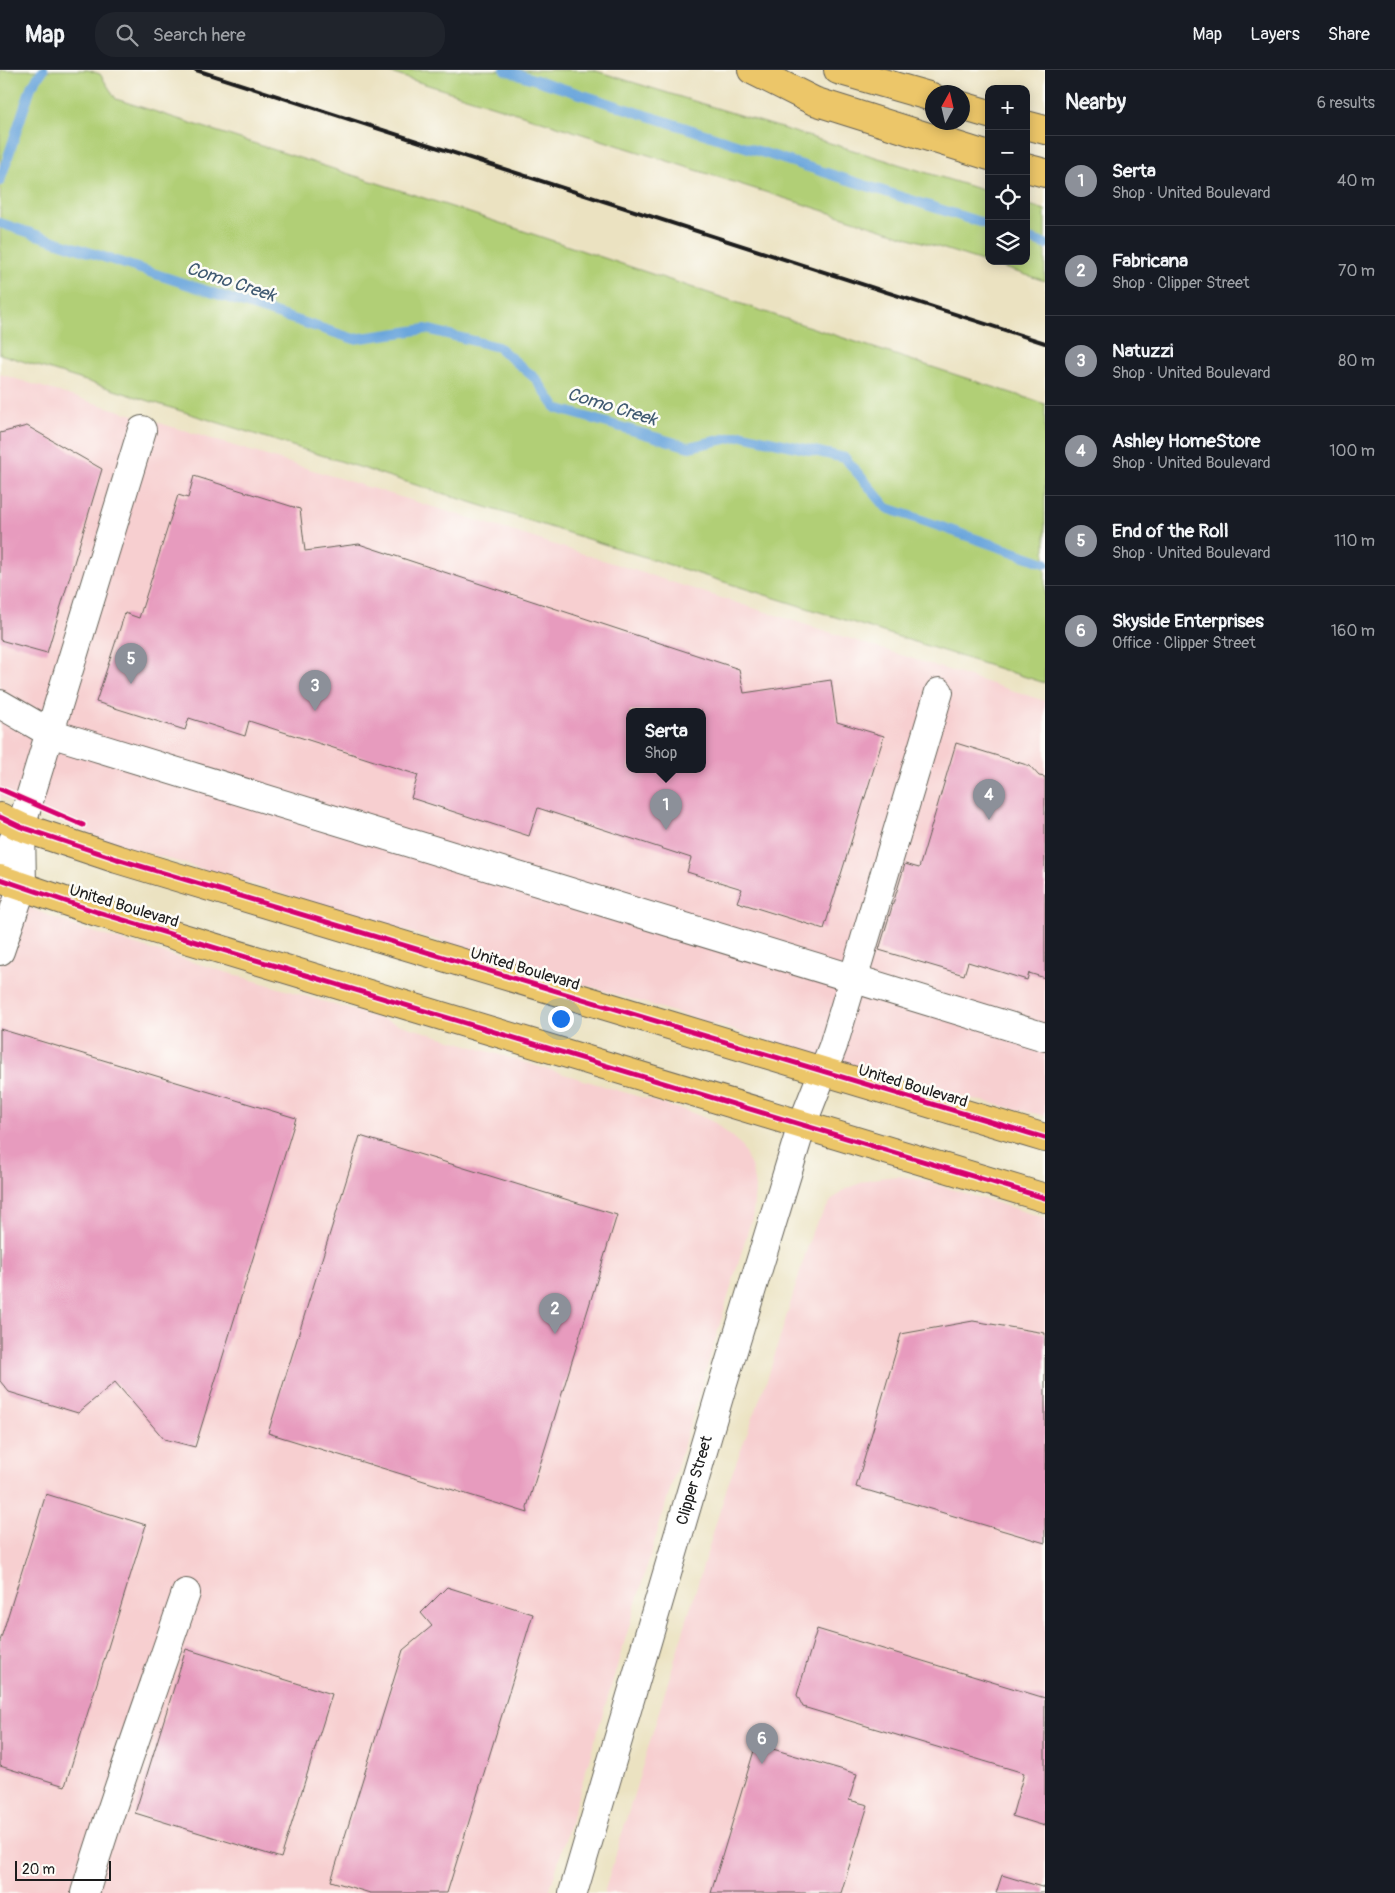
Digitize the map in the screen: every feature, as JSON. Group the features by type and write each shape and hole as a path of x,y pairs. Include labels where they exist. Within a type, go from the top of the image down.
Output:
{"main road":[{"path":"752,70 814,101 985,155"},
{"path":"838,70 925,95"},
{"path":"970,108 985,113"},
{"path":"1030,126 1045,130"},
{"path":"1030,169 1045,174"},
{"name":"United Boulevard","path":"10,822 126,862 1045,1138"},
{"name":"United Boulevard","path":"11,883 107,915 1045,1198"}],"street":[{"path":"0,863 10,822 50,733 142,430"},
{"name":"Clipper Street","path":"573,1893 721,1390 802,1125 824,1072 939,692"},
{"path":"0,704 50,733 1045,1037"},
{"path":"0,951 11,883 10,822"},
{"path":"85,1893 108,1814 128,1762 186,1593"}],"shaded area":[{"path":"0,374 521,534 1045,701 1045,1116 911,1084 103,839 0,797"},
{"path":"0,896 83,929 693,1113 714,1122 739,1143 746,1155 752,1168 755,1188 753,1214 549,1893 0,1893"},
{"path":"897,1176 915,1178 1045,1218 1045,1893 604,1893 727,1487 768,1377 813,1229 831,1201 844,1190 870,1179"}],"green space":[{"path":"0,70 88,70 100,74 116,99 455,208 1045,404 1045,683 0,354"},
{"path":"381,70 593,70 985,191 985,262"},
{"path":"1030,205 1045,210 1045,281 995,265 1030,265"}],"building":[{"path":"27,426 102,469 47,653 0,640 0,433"},
{"path":"194,476 300,509 305,551 359,544 739,669 744,693 831,680 837,722 884,736 824,929 737,902 742,889 687,872 691,858 538,808 529,836 411,798 418,775 249,721 245,736 189,718 185,730 96,702 125,613 139,618 178,495 188,498"},
{"path":"956,743 1030,766 1039,776 1045,777 1045,978 1029,973 1027,980 968,962 964,975 879,950 905,864 919,868"},
{"path":"0,1029 296,1118 195,1447 164,1439 115,1382 78,1413 9,1392 0,1381"},
{"path":"360,1136 617,1215 527,1507 528,1513 268,1433"},
{"path":"973,1321 1045,1333 1045,1543 856,1487 901,1334"},
{"path":"46,1494 146,1525 65,1786 0,1766 0,1641"},
{"path":"447,1587 533,1614 447,1893 370,1893 331,1881 403,1650 432,1626 421,1613"},
{"path":"817,1629 1045,1698 1045,1826 1012,1816 1024,1773 803,1707 797,1695"},
{"path":"186,1649 332,1694 281,1858 135,1813"},
{"path":"756,1744 857,1774 849,1800 868,1805 841,1893 711,1893"},
{"path":"1002,1875 1045,1888 1045,1893 996,1893"}],"waterway":[{"name":"Como Creek","path":"0,181 31,87 43,70"},
{"path":"505,70 985,224"},
{"name":"Como Creek","path":"0,223 354,339 426,329 498,347 536,379 556,408 689,447 743,435 845,458 887,508 1045,563"},
{"path":"1030,239 1045,244"}],"railway":[{"path":"196,70 1045,343"}],"cycle path":[{"path":"0,789 83,825"},
{"path":"0,817 21,827 117,859 1045,1138"},
{"path":"0,879 97,912 1045,1198"}],"place":[{"name":"End of the Roll","path":"131,684"},
{"name":"Natuzzi","path":"315,711"},
{"name":"Ashley HomeStore","path":"989,820"},
{"name":"Serta","path":"666,830"},
{"name":"Fabricana","path":"555,1334"},
{"name":"Skyside Enterprises","path":"762,1764"}]}
